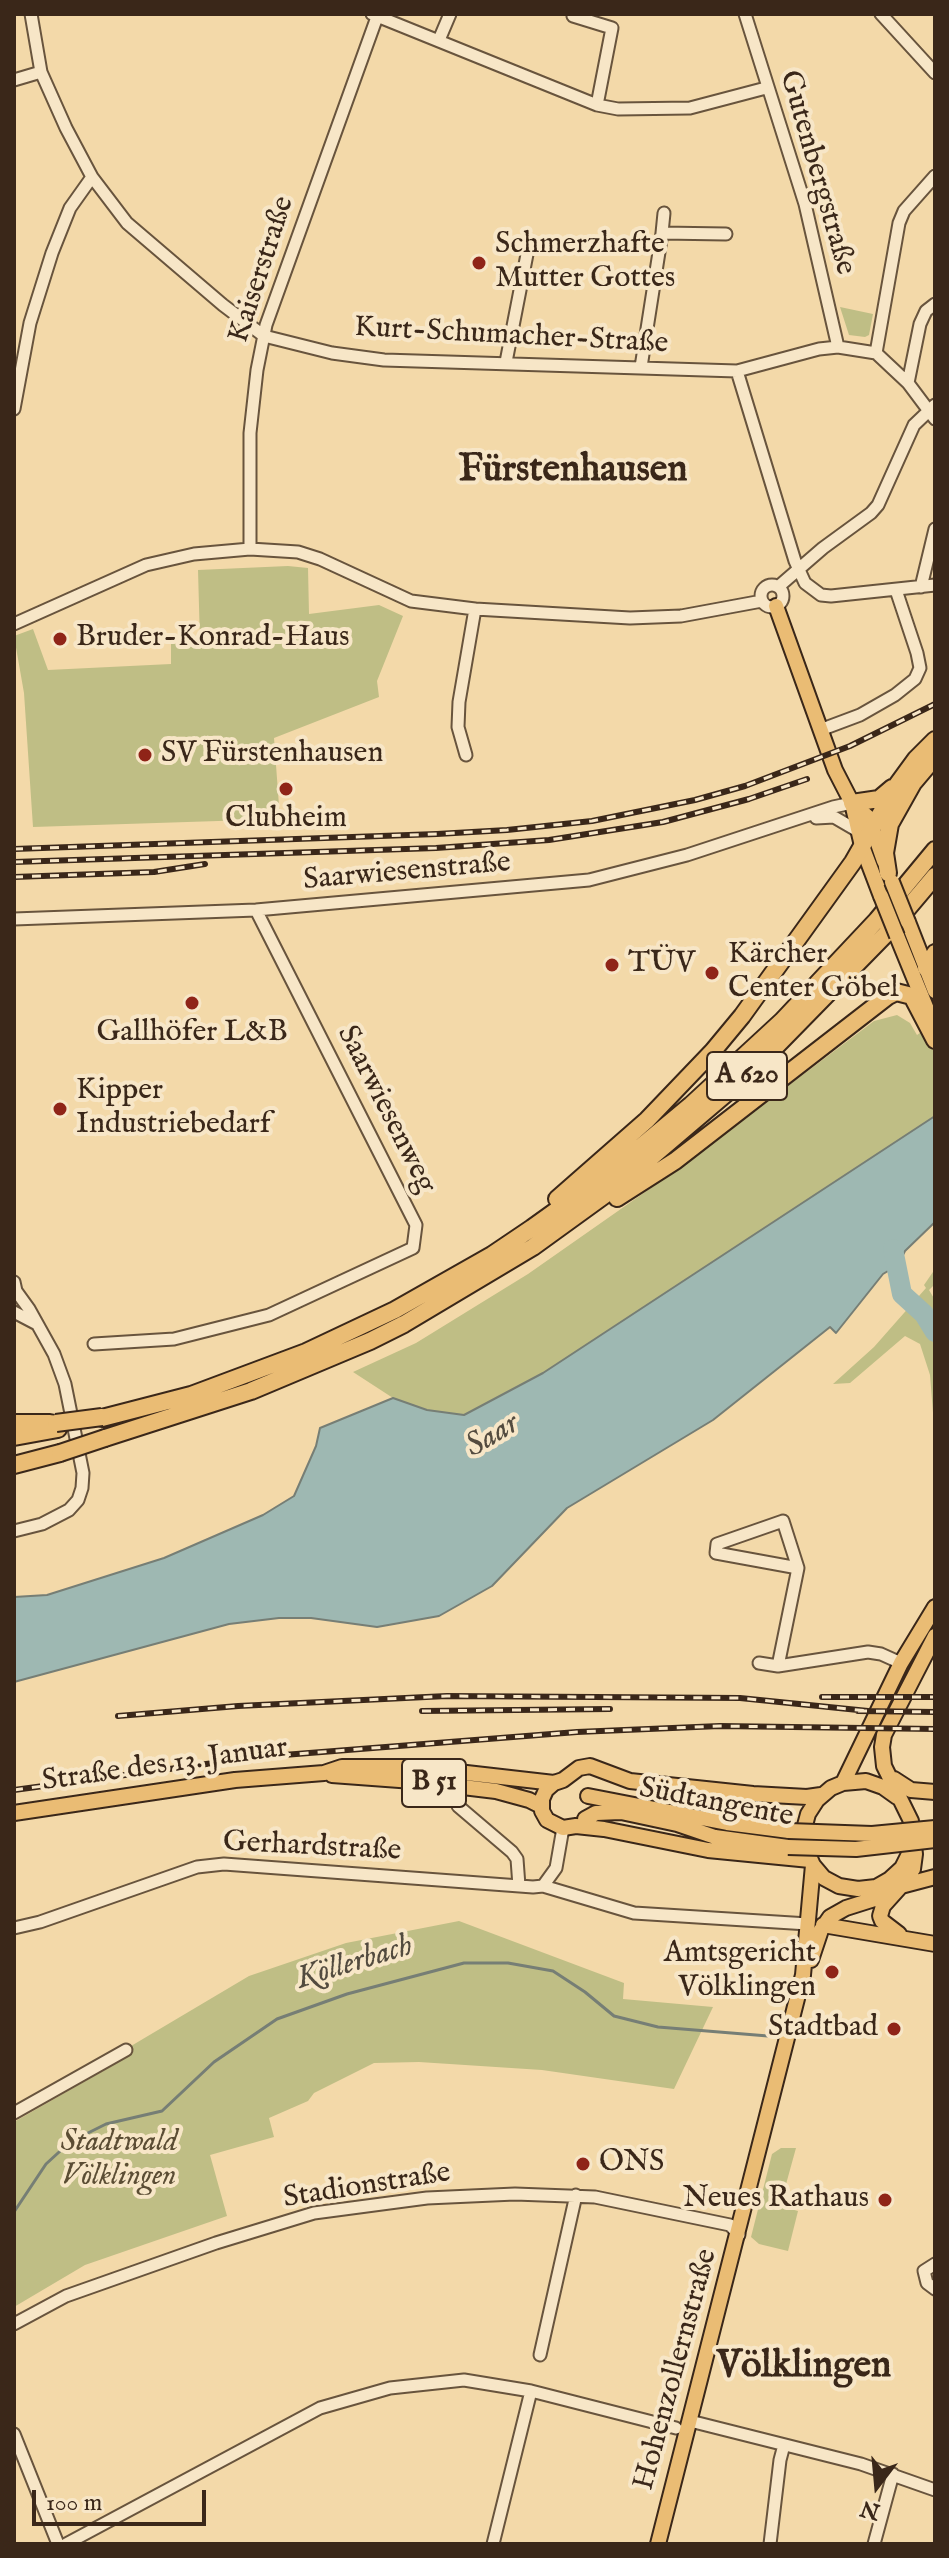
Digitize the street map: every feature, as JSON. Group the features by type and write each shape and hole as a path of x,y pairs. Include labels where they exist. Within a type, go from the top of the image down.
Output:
{"highway":[{"path":"492,1255 647,1120 713,1051 776,972 897,785 935,740"},
{"path":"890,878 885,853 890,824 913,783 935,757"},
{"path":"852,803 879,799 897,785"},
{"name":"A 620","path":"103,1427 122,1414 232,1381 365,1326 492,1255 613,1170 691,1105 782,1021 877,920 935,850"},
{"name":"A 620","path":"14,1453 58,1437 103,1427 141,1426 251,1391 404,1324 533,1247 620,1184 748,1075 886,934 935,876"},
{"path":"926,968 935,953"},
{"path":"533,1247 675,1161 888,996 896,992 912,996 931,1022 935,1040"},
{"path":"14,1423 58,1437"},
{"path":"14,1465 58,1437 103,1427"},
{"name":"A 620","path":"14,1437 58,1437"}],"main road":[{"path":"769,604 835,770 852,803 869,818 864,835 881,896 931,1022"},
{"path":"864,835 890,878 935,991"},
{"path":"843,1783 901,1663 935,1607"},
{"path":"907,1937 890,1929 880,1916 886,1902 901,1886 915,1862 911,1821 887,1774 882,1756 884,1735 935,1636"},
{"path":"812,1862 708,1850 547,1820 541,1806 544,1795 558,1782 579,1768 590,1766 630,1781 807,1797 821,1795 843,1783 860,1781 878,1784 895,1795 907,1810"},
{"name":"Straße des 13. Januar","path":"14,1813 235,1780 324,1773 342,1767 414,1767 558,1782"},
{"name":"Straße des 13. Januar","path":"324,1773 496,1791 541,1806"},
{"path":"887,1774 911,1790 935,1792"},
{"path":"558,1782 578,1783 588,1796 590,1805 574,1824"},
{"path":"821,1795 805,1822 804,1841 812,1862 824,1878 839,1886 858,1889 876,1887 890,1879 909,1856 913,1838"},
{"name":"Südtangente","path":"588,1796 727,1823 788,1839 856,1849 935,1840"},
{"name":"Südtangente","path":"574,1824 596,1813 621,1812 677,1824 715,1837 788,1839 935,1828"},
{"path":"812,1862 811,1905 815,1924"},
{"path":"815,1924 836,1912 883,1897 901,1886 935,1877"},
{"path":"815,1924 935,1944"},
{"name":"Hohenzollernstraße","path":"658,2544 734,2255 815,1924"}],"street":[{"name":"Kurt-Schumacher-Straße","path":"31,14 41,72 92,177 127,223 264,336 332,353 384,360 737,371 819,349 838,347 876,353"},
{"path":"439,40 450,14"},
{"name":"Gutenbergstraße","path":"745,14 805,204 838,347"},
{"path":"881,14 935,73"},
{"path":"374,15 557,91 618,109 690,108 766,88"},
{"name":"Kaiserstraße","path":"250,549 250,433 264,336 374,15"},
{"path":"573,16 612,28 597,105"},
{"path":"14,80 41,72"},
{"path":"778,587 871,513 878,505 914,425 933,411 876,353 899,223 904,211 935,176"},
{"path":"14,409 30,323 52,253 70,208 92,177"},
{"path":"641,367 664,213"},
{"path":"662,233 726,234"},
{"path":"506,362 529,244"},
{"path":"908,383 920,324 926,311 935,304"},
{"path":"737,371 805,583 821,595 831,596 935,585"},
{"path":"921,587 935,529"},
{"path":"14,624 146,565 194,554 250,549 298,552 411,601 475,609 630,618 681,616 769,604 781,602 783,595 778,587 771,585 764,588 761,594 769,604"},
{"path":"820,730 860,715 895,695 915,679 920,668 917,653 896,590"},
{"path":"466,755 458,727 459,702 475,609"},
{"name":"Saarwiesenstraße","path":"14,919 256,910 589,880 687,855 852,803"},
{"name":"Saarwiesenstraße","path":"795,821 834,817 864,835"},
{"name":"Saarwiesenweg","path":"94,1344 174,1339 269,1315 413,1248 416,1225 256,910"},
{"path":"14,1531 58,1518 78,1500 82,1488 82,1460 65,1384 54,1354 15,1291"},
{"path":"14,1312 35,1323"},
{"path":"778,1666 798,1568 783,1521 717,1544 716,1553 798,1568"},
{"path":"759,1663 778,1666 868,1652 901,1663"},
{"path":"458,1806 512,1852 517,1859 519,1886"},
{"path":"543,1886 556,1868 574,1824"},
{"name":"Gerhardstraße","path":"14,1928 40,1922 197,1867 224,1864 543,1886 634,1913 815,1924"},
{"path":"14,2113 126,2050"},
{"path":"540,2355 576,2195"},
{"name":"Stadionstraße","path":"14,2324 66,2296 216,2243 314,2213 427,2198 576,2195 616,2200 730,2225 739,2235"},
{"path":"930,2268 927,2283 935,2289"},
{"path":"66,2544 320,2408 390,2388 464,2380 531,2391 676,2428"},
{"path":"493,2544 531,2391"},
{"path":"690,2421 893,2474 935,2490"},
{"path":"14,2434 18,2455 58,2544"},
{"path":"770,2544 784,2445"},
{"path":"874,2544 893,2474"}],"green space":[{"path":"840,307 873,314 869,335 849,335"},
{"path":"308,568 309,614 379,605 403,616 377,681 379,697 274,738 280,819 33,827 24,693 14,636 33,629 48,670 171,664 171,644 200,642 198,570"},
{"path":"897,1015 910,1023 917,1035 935,1022 935,1116 925,1125 543,1373 464,1415 427,1410 393,1398 353,1372 416,1343 528,1274 678,1169 874,1021"},
{"path":"935,1269 935,1284 929,1290 935,1300 935,1438 930,1375 920,1344 905,1336 850,1383 833,1384 874,1347 926,1288 924,1285"},
{"name":"Stadtwald Völklingen","path":"459,1921 624,1983 623,1999 713,2007 674,2089 542,2070 419,2062 374,2063 314,2093 308,2101 269,2118 274,2137 210,2155 227,2216 85,2265 14,2307 14,2122 117,2063 126,2049 249,1976 346,1943"},
{"path":"781,2148 796,2148 780,2206 798,2211 788,2251 759,2244 751,2237 772,2154"}],"water":[{"name":"Saar","path":"935,1116 935,1222 905,1251 901,1259 903,1272 899,1277 888,1271 883,1274 836,1333 830,1327 713,1420 567,1508 492,1586 439,1616 377,1627 311,1618 229,1624 14,1682 14,1597 47,1595 164,1558 263,1515 294,1496 316,1446 320,1428 393,1398 427,1410 464,1415 543,1373"}],"waterway":[{"name":"Köllerbach","path":"893,1249 902,1294 924,1314 935,1332"},
{"name":"Köllerbach","path":"14,2212 46,2164 70,2142 106,2124 162,2111 214,2062 277,2019 347,1994 464,1963 508,1963 553,1971 614,2016 658,2027 768,2036"}],"railway":[{"path":"14,849 437,834 592,821 695,800 745,786 850,746 935,704"},
{"path":"14,862 436,848 549,840 663,822 749,799 807,779"},
{"path":"14,877 154,872 205,864"},
{"path":"118,1716 238,1706 447,1696 740,1698 868,1711"},
{"path":"822,1697 935,1697"},
{"path":"422,1711 610,1709"},
{"path":"858,1711 935,1712"},
{"path":"14,1790 258,1757 577,1732 720,1726 935,1729"}],"place":[{"name":"Schmerzhafte Mutter Gottes","path":"479,263"},
{"name":"Bruder-Konrad-Haus","path":"60,639"},
{"name":"SV Fürstenhausen","path":"145,755"},
{"name":"Clubheim","path":"286,789"},
{"name":"TÜV","path":"612,965"},
{"name":"Kärcher Center Göbel","path":"712,973"},
{"name":"Gallhöfer L&B","path":"192,1003"},
{"name":"Kipper Industriebedarf","path":"60,1109"},
{"name":"Amtsgericht Völklingen","path":"832,1972"},
{"name":"Stadtbad","path":"894,2029"},
{"name":"ONS","path":"583,2164"},
{"name":"Neues Rathaus","path":"885,2200"}],"district":[{"name":"Fürstenhausen","path":"573,472"},
{"name":"Völklingen","path":"804,2368"}]}
